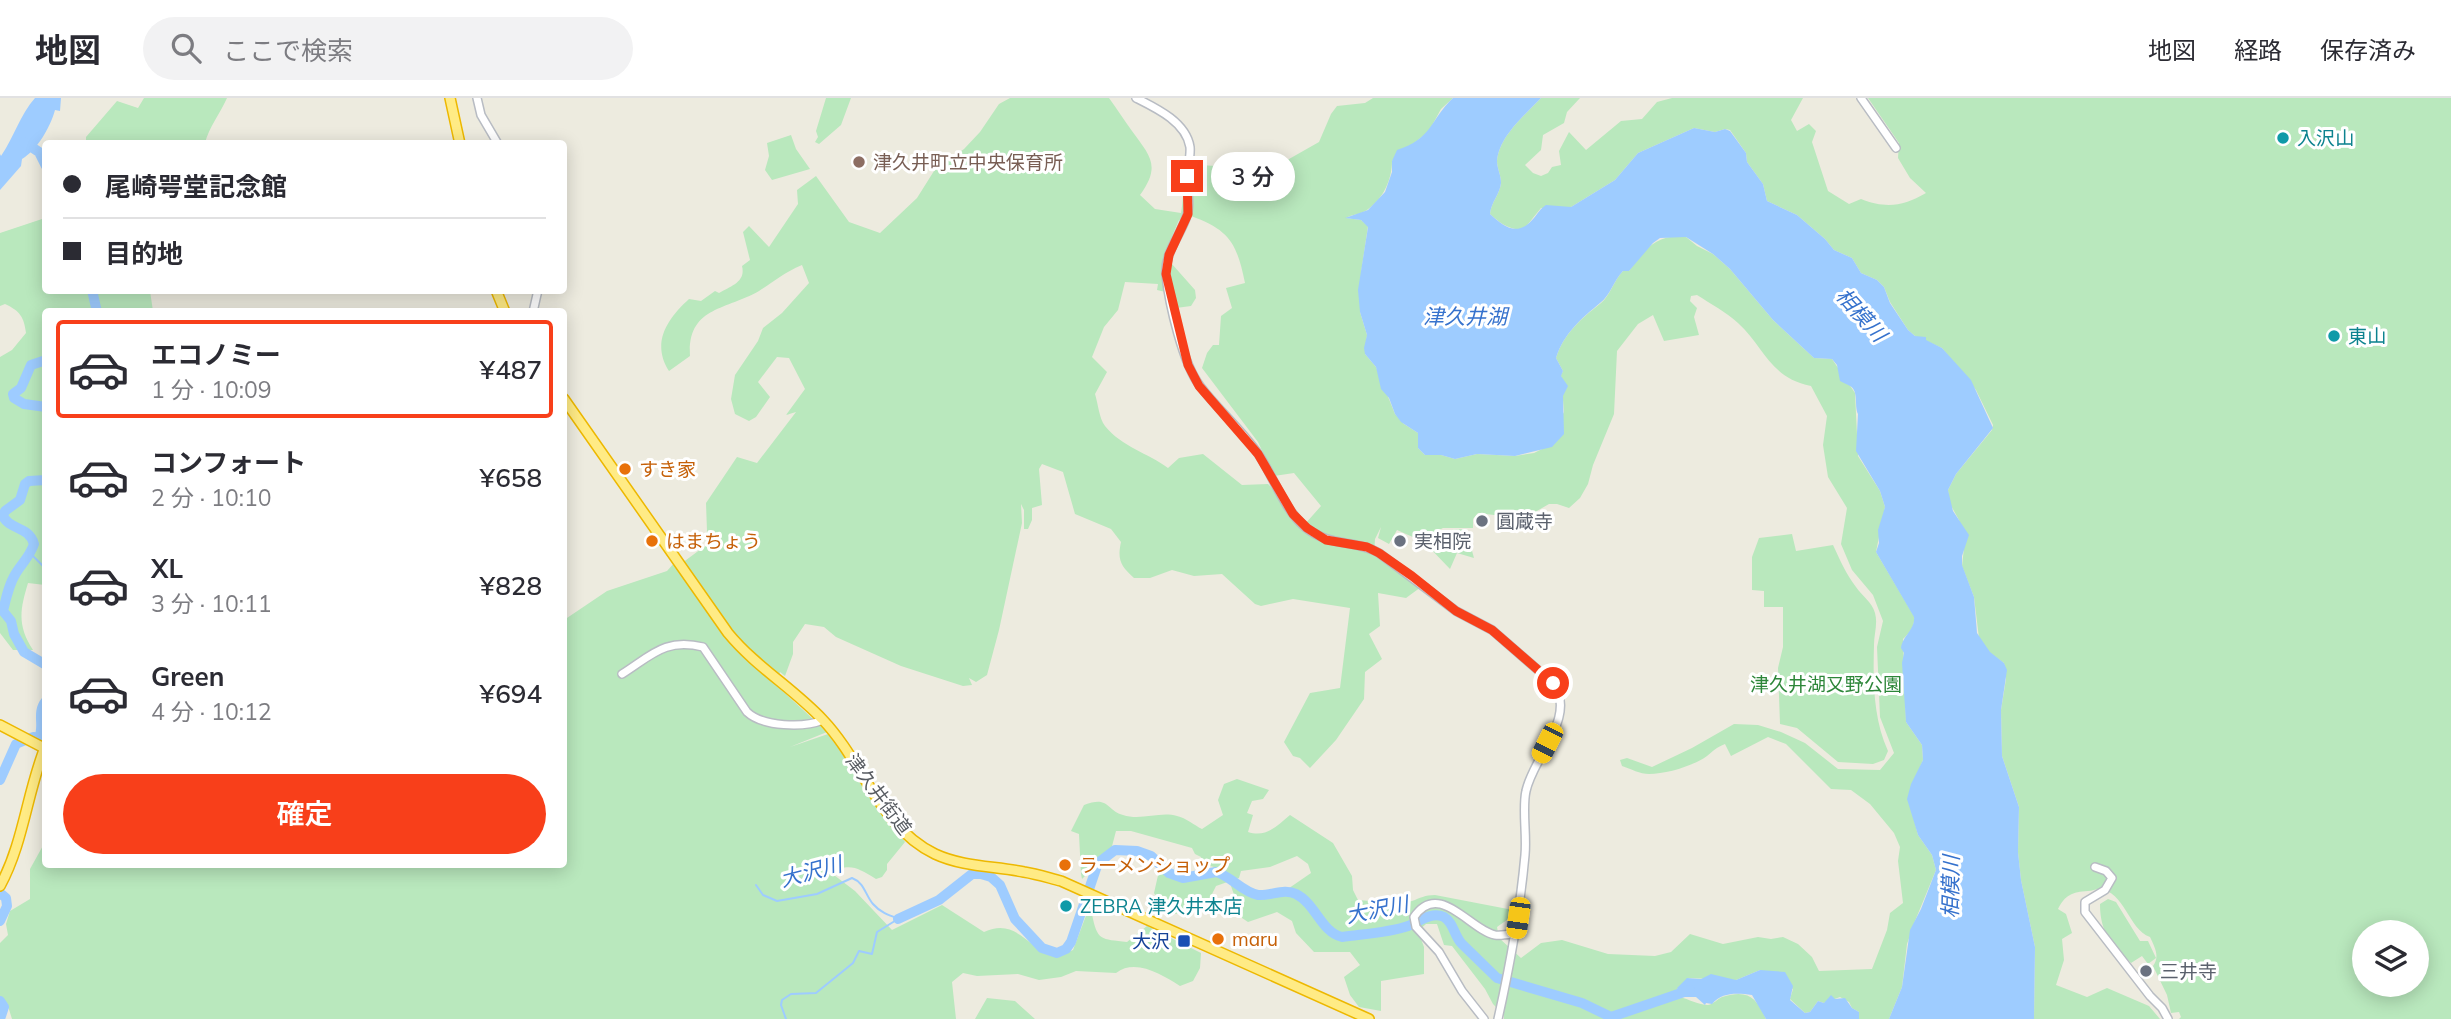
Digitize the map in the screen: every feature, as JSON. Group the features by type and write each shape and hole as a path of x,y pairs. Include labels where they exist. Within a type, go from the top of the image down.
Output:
{"highway":[{"path":"450,98 459,140"},
{"name":"津久井街道","path":"567,403 728,633 749,656 823,720 906,835 925,849 957,862 1024,872 1061,881 1369,1019"},
{"path":"0,725 42,746"},
{"path":"0,886 19,843 32,783 42,755"}],"street":[{"path":"477,98 481,115 496,140"},
{"path":"1136,98 1175,122 1189,144 1188,214 1169,255 1166,274 1188,365 1199,386 1258,454 1293,514 1307,528 1326,540 1367,547 1379,553 1456,611 1492,630 1553,683 1560,694 1560,716 1530,777 1526,791 1526,835 1516,934 1498,1016"},
{"path":"1861,98 1896,148"},
{"path":"622,674 667,647 684,643 703,647 754,719 766,723 804,724 823,720"},
{"path":"2095,867 2110,873 2111,883 2105,890 2085,902 2085,912 2168,1019"},
{"path":"1483,1019 1462,992 1439,952 1416,927 1414,917 1422,908 1430,905 1449,906 1493,934 1516,934"}],"green space":[{"path":"144,98 227,98 206,140 86,140 117,101 138,108"},
{"path":"826,98 851,98 841,125 819,144 815,142 818,137 816,131"},
{"path":"1010,98 1109,98 1151,161 1150,176 1140,195 1155,209 1181,213 1184,185 1194,168 1200,165 1262,169 1282,163 1319,142 1337,106 1365,103 1373,98 1453,98 1441,109 1429,131 1392,161 1388,182 1373,206 1346,218 1361,220 1368,226 1361,273 1360,312 1367,335 1365,354 1376,367 1395,414 1418,433 1418,448 1425,455 1441,455 1455,459 1477,454 1515,456 1534,453 1546,447 1564,412 1563,371 1556,358 1559,349 1568,334 1604,300 1623,271 1629,271 1653,244 1667,238 1686,237 1713,254 1730,269 1773,320 1814,358 1832,359 1855,393 1858,456 1880,491 1885,507 1876,552 1914,616 1912,629 1903,639 1906,722 1922,745 1923,760 1908,797 1918,835 1932,855 1936,870 1907,944 1902,987 1889,1019 1859,1019 1859,1012 1840,997 1824,1003 1818,1001 1810,1012 1805,1013 1790,999 1793,989 1760,970 1736,980 1688,978 1677,989 1680,997 1705,1005 1722,997 1745,995 1755,1000 1766,1019 1504,1019 1504,1015 1493,1004 1485,989 1452,946 1444,945 1437,924 1426,924 1418,931 1424,947 1424,974 1381,981 1381,1011 1359,1007 1350,995 1344,977 1360,965 1350,952 1314,952 1296,933 1292,921 1277,912 1248,922 1242,918 1231,886 1242,883 1258,897 1279,895 1311,873 1308,864 1297,856 1270,867 1241,871 1239,878 1216,886 1210,898 1176,914 1162,907 1154,893 1159,871 1183,881 1206,878 1214,867 1203,864 1201,857 1195,854 1192,848 1131,831 1116,831 1111,850 1082,879 1079,834 1071,831 1084,805 1103,802 1117,813 1130,817 1177,816 1202,829 1223,815 1218,800 1224,784 1237,779 1269,790 1263,799 1252,801 1247,813 1253,815 1248,832 1266,832 1290,815 1333,843 1352,876 1353,890 1358,900 1399,903 1435,895 1513,910 1511,917 1497,927 1499,938 1521,958 1541,943 1562,940 1608,954 1655,956 1671,952 1690,934 1723,944 1758,937 1783,937 1798,944 1812,957 1819,971 1872,969 1887,930 1890,913 1903,903 1898,861 1900,847 1894,833 1870,804 1851,790 1831,789 1786,744 1768,737 1731,756 1725,744 1694,763 1663,773 1639,772 1622,766 1620,760 1627,758 1652,767 1734,724 1758,725 1781,732 1805,743 1838,769 1880,770 1894,753 1880,717 1877,647 1883,621 1873,595 1852,570 1841,544 1847,508 1828,477 1823,445 1827,416 1811,386 1797,382 1777,369 1738,323 1697,295 1691,296 1690,301 1697,308 1694,317 1699,335 1664,341 1653,315 1638,324 1617,351 1614,414 1588,484 1580,498 1569,508 1549,504 1530,515 1516,514 1510,517 1478,513 1473,519 1473,528 1443,528 1437,531 1466,529 1474,558 1457,553 1450,569 1424,542 1397,530 1389,544 1378,538 1381,527 1375,539 1374,554 1421,587 1406,598 1378,593 1380,626 1369,634 1382,659 1365,672 1364,699 1336,740 1310,768 1300,758 1293,756 1284,742 1310,693 1340,688 1350,608 1293,599 1261,606 1255,604 1222,574 1194,576 1172,570 1150,578 1134,578 1121,562 1121,542 1111,529 1075,514 1063,472 1042,464 1039,469 1042,505 1032,508 1032,520 1028,529 1024,529 1024,510 1021,504 1022,523 987,675 976,682 969,678 972,685 963,686 901,666 836,637 824,627 805,624 793,642 793,654 785,676 780,672 775,684 827,732 790,747 828,734 905,842 887,864 887,870 882,877 876,879 849,867 830,872 855,891 892,930 942,905 984,932 996,928 1006,929 1038,948 1060,954 1073,950 1087,913 1092,914 1098,934 1106,939 1127,942 1147,926 1201,953 1200,968 1193,981 1180,986 1149,970 1132,967 1116,973 1076,971 1061,977 1039,980 1018,974 977,976 963,973 952,982 956,1019 12,1019 7,1003 0,998 0,943 8,935 6,924 10,911 30,899 30,869 42,847 42,868 567,868 567,618 607,591 667,571 675,562 678,566 705,546 706,503 737,457 757,463 796,412 786,415 805,389 789,358 777,357 758,382 770,397 756,417 749,421 735,414 731,399 735,375 758,341 763,328 782,313 809,283 802,265 759,291 711,312 702,319 691,340 690,356 669,371 661,351 668,323 689,299 701,301 715,291 719,293 740,280 742,266 750,260 743,232 749,226 769,247 798,204 797,190 816,176 849,222 880,233 917,198 934,171 964,149 980,132 999,104","holes":["1191,216 1215,227 1235,248 1245,283 1226,288 1232,308 1221,316 1219,345 1213,345 1207,353 1202,368 1258,442 1274,476 1294,473 1321,506 1305,524 1298,526 1268,484 1242,485 1203,454 1179,458 1168,468 1127,445 1112,433 1101,419 1095,394 1107,372 1092,357 1104,327 1118,310 1125,282 1158,284 1157,290 1174,294 1176,308 1191,306 1196,298 1195,290 1164,255 1179,220"]},
{"path":"1541,98 1580,98 1567,112 1564,123 1543,135 1541,150 1525,165 1541,176 1548,173 1552,167 1561,165 1559,151 1569,132 1586,150 1621,121 1642,119 1657,102 1672,98 1803,98 1791,120 1797,131 1809,124 1816,131 1812,142 1828,191 1849,204 1861,199 1895,205 1926,193 1910,178 1898,158 1899,143 1868,98 2451,98 2451,1019 2179,1019 2179,1012 2171,1013 2167,995 2153,966 2156,955 2150,937 2136,926 2115,896 2099,889 2070,895 2058,909 2066,914 2072,933 2062,939 2064,960 2056,985 2087,997 2107,988 2149,1006 2160,1019 2034,1019 2035,947 2021,880 2018,852 2019,807 2002,756 2001,710 2006,679 2004,663 1990,653 1979,638 1974,597 1962,566 1964,548 1959,520 1949,502 1948,490 1956,474 1992,430 1993,425 1976,390 1942,348 1908,330 1884,287 1877,280 1861,273 1852,258 1834,250 1797,215 1767,201 1763,184 1747,162 1746,153 1730,130 1715,132 1694,128 1638,153 1615,180 1571,207 1541,208 1524,229 1510,228 1501,223 1490,214 1501,183 1497,161 1502,143"},
{"path":"791,135 796,149 810,169 772,180 765,170 769,156 767,143"},
{"path":"42,219 42,294 150,294 153,308 42,308 42,585 28,583 22,617 24,633 33,650 13,650 0,633 0,357 12,350 26,333 18,312 5,304 0,306 0,233"},
{"name":"津久井湖又野公園","path":"1792,534 1796,551 1833,545 1849,577 1874,609 1874,686 1879,726 1888,751 1884,760 1873,764 1838,762 1797,728 1780,724 1778,668 1783,647 1783,607 1764,607 1764,591 1752,590 1752,557 1759,538"},
{"path":"2108,899 2116,902 2140,941 2148,941 2156,958 2148,964 2142,956 2131,963 2108,937 2102,923 2100,904"},
{"path":"987,998 1015,1001 1035,1019 975,1019"}],"water":[{"path":"35,98 61,98 60,111 55,110 42,138 22,159 21,166 0,190 0,154 1,156"},
{"name":"津久井湖","path":"1453,98 1541,98 1502,143 1497,161 1501,183 1490,214 1506,226 1517,229 1528,224 1546,205 1571,207 1615,180 1638,153 1694,128 1715,132 1725,129 1730,131 1763,184 1767,201 1797,215 1834,250 1852,258 1861,273 1877,280 1884,287 1890,303 1908,330 1915,336 1926,337 1926,340 1942,348 1971,380 1993,428 1956,474 1948,490 1953,511 1969,535 1962,565 1974,597 1977,633 2007,670 2001,710 2002,756 2019,807 2018,852 2021,880 2035,947 2034,1019 1889,1019 1902,987 1910,930 1936,870 1932,855 1918,835 1907,799 1923,760 1922,745 1906,722 1902,663 1904,653 1901,648 1913,626 1914,617 1876,552 1879,543 1878,530 1885,507 1880,491 1856,451 1858,414 1853,388 1840,381 1837,365 1832,359 1814,358 1773,320 1730,269 1713,254 1686,237 1660,238 1629,271 1623,271 1607,296 1574,327 1559,349 1556,358 1563,371 1561,376 1568,386 1563,396 1564,434 1552,447 1515,456 1477,454 1455,459 1441,455 1425,455 1418,448 1418,433 1401,422 1395,414 1389,398 1381,389 1376,367 1365,354 1364,348 1367,335 1360,312 1358,290 1368,227 1361,220 1345,218 1368,210 1385,192 1397,150 1409,146 1424,135"},
{"path":"1760,970 1785,972 1793,986 1790,1000 1805,1013 1810,1012 1818,1001 1824,1003 1831,995 1835,999 1845,998 1852,1008 1859,1012 1859,1019 1766,1019 1752,995 1730,994 1705,1005 1696,997 1680,997 1677,988 1687,978 1701,979 1711,974 1736,980"}],"waterway":[{"path":"24,142 39,152 42,158"},
{"path":"93,294 96,308"},
{"path":"42,361 31,365 21,388 13,394 14,398 24,404 42,406"},
{"path":"42,480 25,484 20,500 5,511 3,516 10,524 28,534 34,544 11,582 3,611 11,621 14,634 24,652 42,663"},
{"path":"31,554 42,565"},
{"path":"0,780 16,744 33,737 39,738 42,710"},
{"name":"大沢川","path":"898,919 939,900 972,874 981,874 991,877 1000,885 1015,919 1042,948 1057,953 1066,949 1071,942 1098,863 1115,850 1137,851 1151,856 1169,873 1183,878 1216,872 1258,895 1287,892 1296,894 1309,904 1329,930 1342,937 1384,932 1408,926 1430,916 1444,917 1462,944 1497,978 1582,1003 1611,1017 1690,990"},
{"name":"大沢川","path":"756,885 763,895 777,901 817,894 852,878 862,886 876,907 897,918"},
{"path":"0,893 6,898 7,906 0,921"},
{"path":"786,1019 782,1000 791,994 816,993 853,963 859,951 872,954 877,932 898,919"},
{"path":"0,1001 4,1007 0,1019"}],"place":[{"name":"入沢山","path":"2283,138"},
{"name":"津久井町立中央保育所","path":"859,162"},
{"name":"東山","path":"2334,336"},
{"name":"すき家","path":"625,469"},
{"name":"圓蔵寺","path":"1482,521"},
{"name":"はまちょう","path":"652,541"},
{"name":"実相院","path":"1400,541"},
{"name":"ラーメンショップ","path":"1065,865"},
{"name":"ZEBRA 津久井本店","path":"1066,906"},
{"name":"maru","path":"1218,939"},
{"name":"大沢","path":"1184,941"},
{"name":"三井寺","path":"2146,971"}],"route":[{"path":"1187,176 1188,214 1169,255 1166,274 1188,365 1199,386 1258,454 1301,523 1326,540 1367,547 1379,553 1456,611 1492,630 1553,683"}],"water label":[{"name":"相模川","path":"1861,315"},
{"name":"相模川","path":"1951,887"}]}
